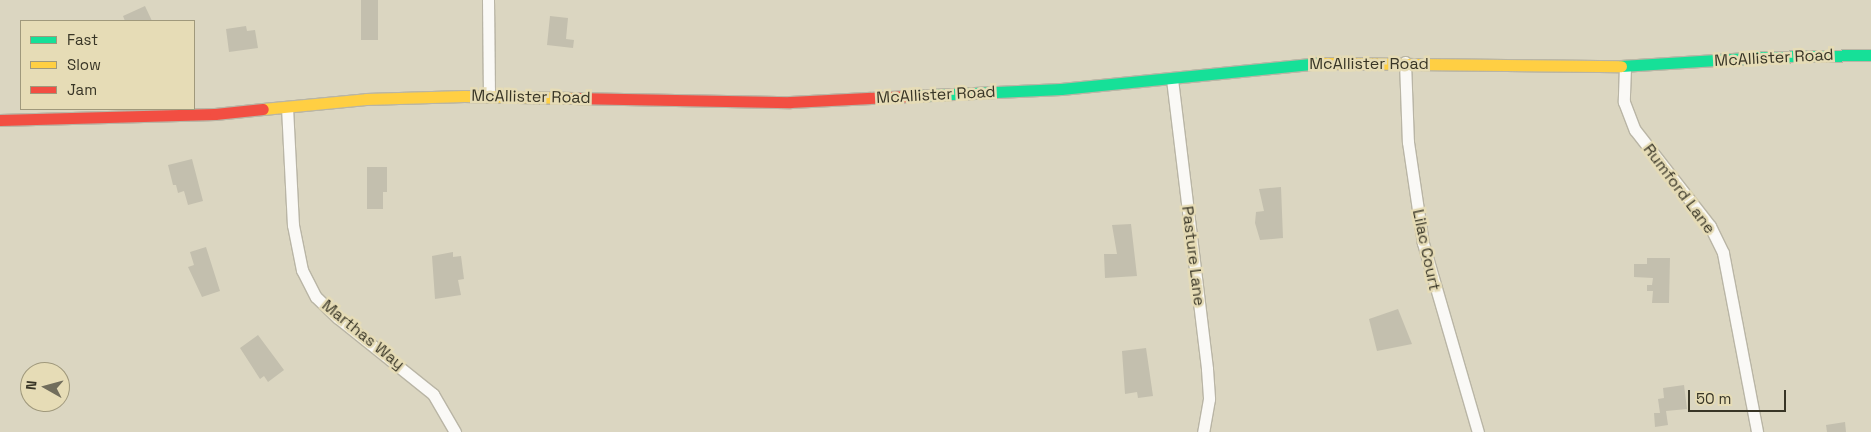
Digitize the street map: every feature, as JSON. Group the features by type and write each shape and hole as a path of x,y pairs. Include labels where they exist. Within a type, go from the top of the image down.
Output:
{"street":[{"path":"488,0 489,95"},
{"name":"McAllister Road","path":"0,120 215,114 366,100 489,95 790,102 1061,89 1337,61 1624,66 1764,57 1871,55"},
{"name":"Lilac Court","path":"1405,62 1408,142 1422,243 1478,432"},
{"name":"Rumford Lane","path":"1624,66 1624,102 1635,130 1710,226 1723,253 1757,432"},
{"name":"Pasture Lane","path":"1172,79 1207,369 1209,399 1203,432"},
{"name":"Marthas Way","path":"287,107 293,226 302,270 316,297 338,318 433,394 455,432"}],"building":[{"path":"361,0 378,0 378,40 361,40"},
{"path":"145,6 152,20 125,20 123,16"},
{"path":"550,16 568,18 566,39 574,40 573,48 547,45"},
{"path":"246,26 247,31 255,30 258,48 229,52 226,29"},
{"path":"192,159 203,201 188,205 184,191 178,193 176,185 173,185 168,165"},
{"path":"367,167 387,167 387,192 383,192 383,209 367,209"},
{"path":"1281,187 1283,238 1260,240 1255,223 1256,212 1264,211 1259,189"},
{"path":"1131,224 1137,276 1105,278 1104,254 1117,254 1112,225"},
{"path":"206,247 220,291 202,297 188,267 194,265 190,252"},
{"path":"453,252 453,257 461,256 464,279 458,280 461,295 435,299 432,256"},
{"path":"1647,258 1670,258 1669,303 1652,303 1653,291 1647,291 1647,285 1652,285 1653,278 1634,277 1634,264 1647,264"},
{"path":"1398,309 1412,344 1377,351 1369,319"},
{"path":"258,335 284,370 268,382 264,376 260,379 240,348"},
{"path":"1146,348 1153,396 1138,398 1137,392 1125,394 1122,351"},
{"path":"1684,385 1687,409 1666,411 1668,425 1655,427 1654,413 1660,413 1658,399 1664,398 1663,388"},
{"path":"1845,422 1846,432 1827,432 1826,425"}],"traffic: fast":[{"path":"1621,66 1764,57 1871,55"},
{"path":"910,96 1061,89 1321,63"}],"traffic: slow":[{"path":"1321,63 1621,66"},
{"path":"263,109 366,99 464,96 573,98"}],"traffic: jam":[{"path":"573,98 790,102 910,96"},
{"path":"0,120 215,114 263,109"}]}
